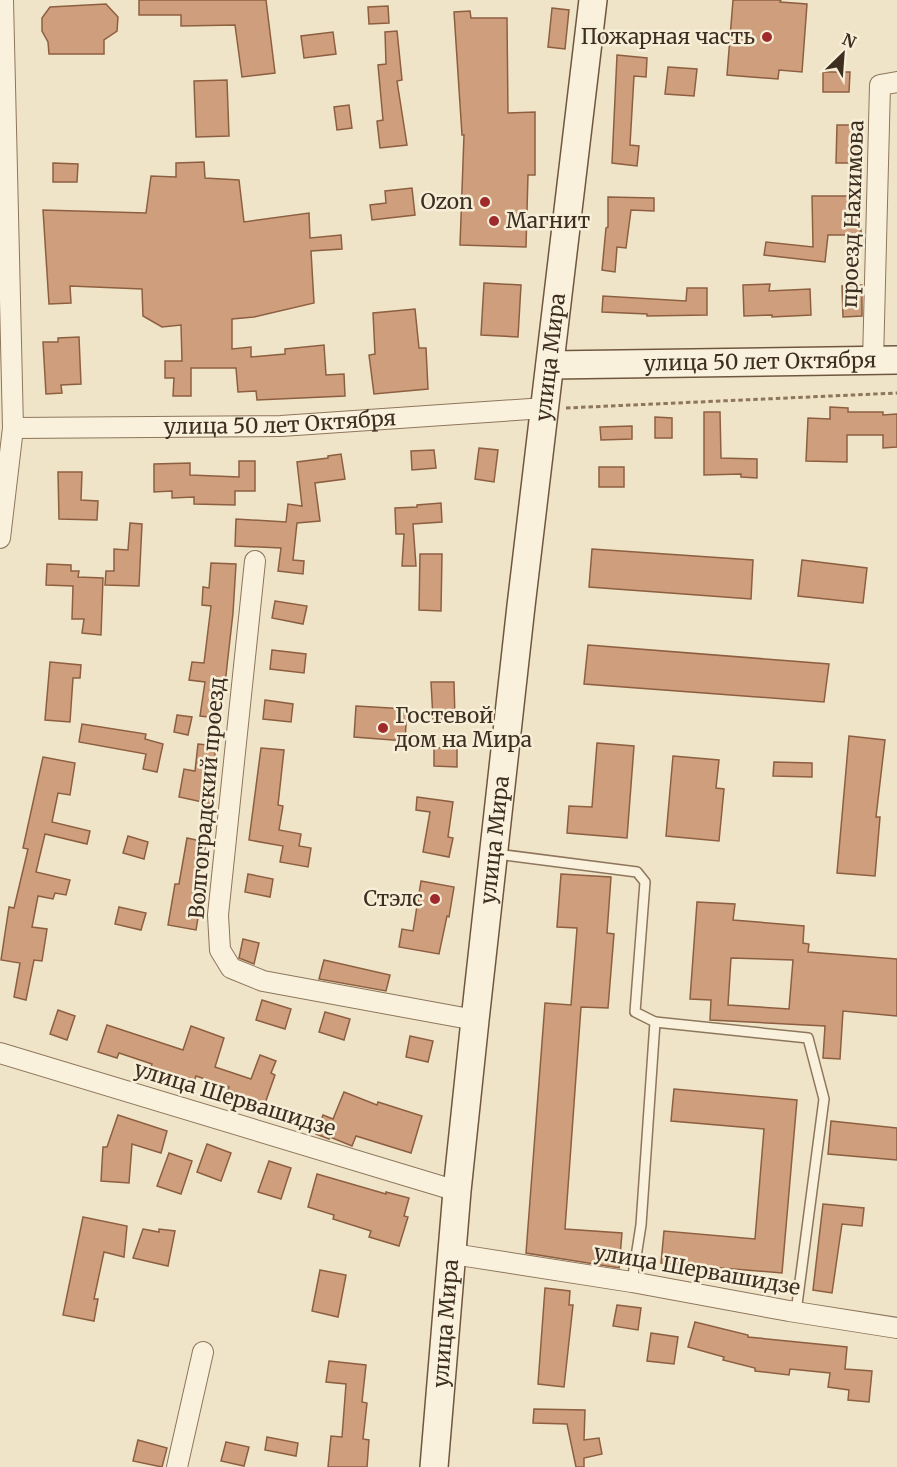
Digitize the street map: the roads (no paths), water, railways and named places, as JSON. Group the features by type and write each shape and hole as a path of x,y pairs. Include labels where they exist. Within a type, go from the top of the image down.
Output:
{"street":[{"path":"0,538 5,452 13,428 3,0"},
{"name":"улица Мира","path":"434,1467 457,1191 475,1020 593,0"},
{"name":"проезд Нахимова","path":"885,361 880,85 897,82"},
{"name":"улица 50 лет Октября","path":"550,365 885,361"},
{"name":"улица 50 лет Октября","path":"13,428 282,426 545,408"},
{"name":"Волгоградский проезд","path":"255,561 218,915 220,950 231,968 264,981 475,1020"},
{"name":"улица Шервашидзе","path":"0,1053 457,1191"},
{"name":"улица Шервашидзе","path":"453,1254 632,1282 897,1328"},
{"path":"177,1467 203,1352"}],"lane":[{"path":"494,853 637,872 645,882 635,1012 655,1022 808,1038 824,1099 796,1312"},
{"path":"632,1282 641,1225 655,1022"}],"place":[{"name":"Пожарная часть","path":"767,37"},
{"name":"Ozon","path":"485,202"},
{"name":"Магнит","path":"494,221"},
{"name":"Гостевой дом на Мира","path":"383,728"},
{"name":"Стэлс","path":"435,899"}]}
